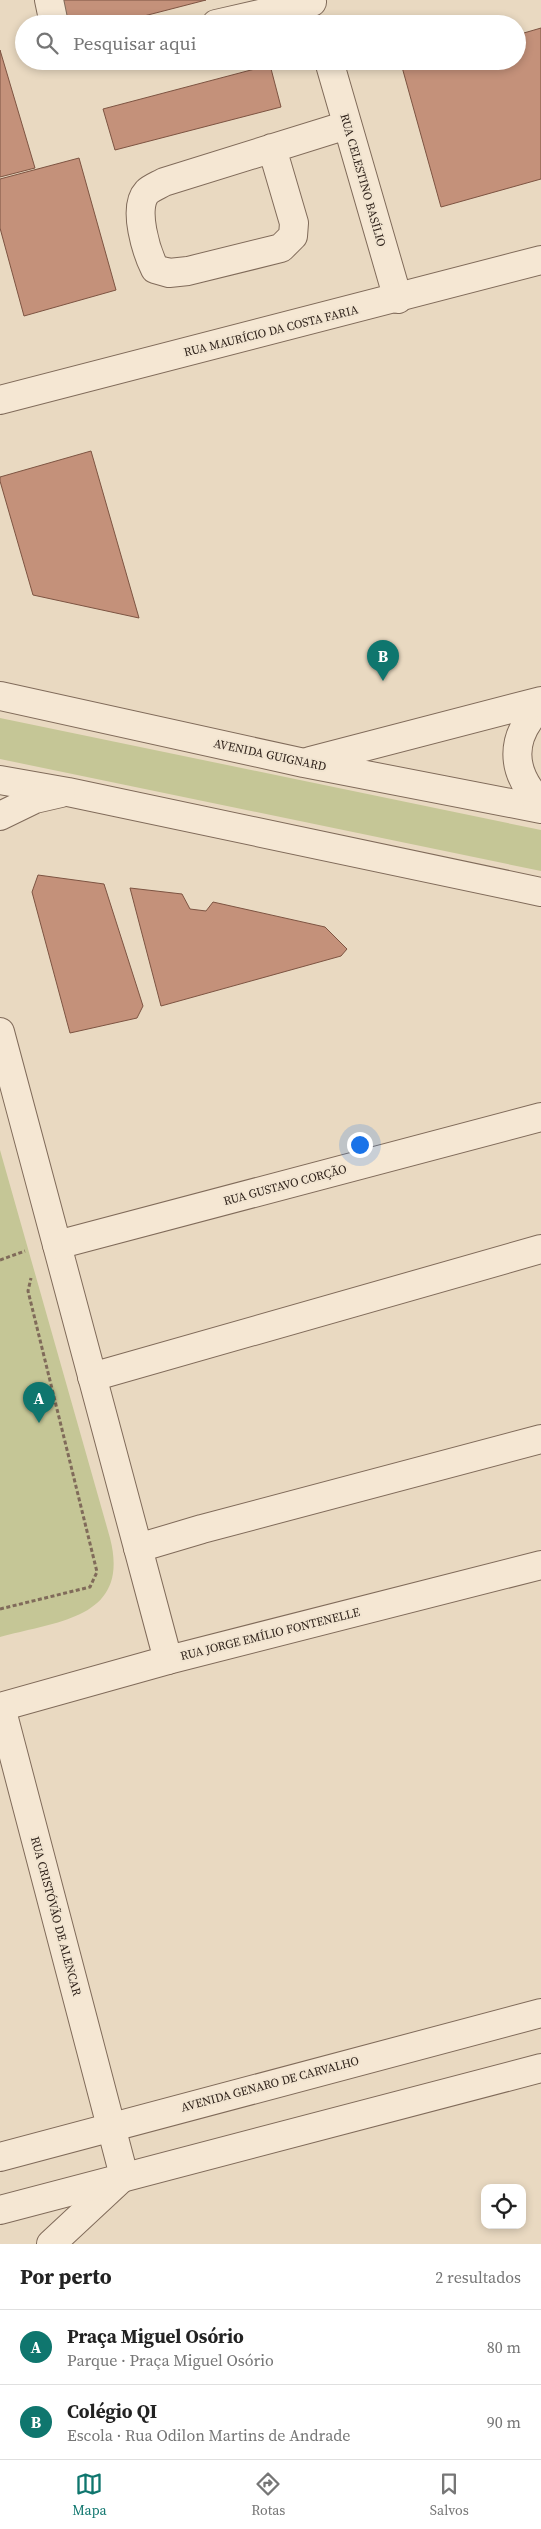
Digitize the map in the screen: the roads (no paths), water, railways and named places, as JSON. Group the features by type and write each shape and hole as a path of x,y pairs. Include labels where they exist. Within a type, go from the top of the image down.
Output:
{"street":[{"path":"49,0 52,15"},
{"path":"231,14 314,8"},
{"name":"RUA CELESTINO BASÍLIO","path":"332,70 398,299"},
{"path":"272,148 294,223 293,236 281,248 188,270 169,273 155,269 149,257 141,224 141,206 146,193 164,182 272,148 347,125"},
{"name":"RUA MAURÍCIO DA COSTA FARIA","path":"0,400 398,299 541,260"},
{"name":"AVENIDA GUIGNARD","path":"0,696 304,763 541,809"},
{"path":"304,763 541,701"},
{"path":"541,706 529,717 520,735 517,753 519,773 528,790 541,803"},
{"path":"0,780 68,792 541,892"},
{"path":"0,816 35,800 68,792"},
{"path":"0,1032 168,1660"},
{"name":"RUA GUSTAVO CORÇÃO","path":"57,1245 541,1117"},
{"path":"92,1377 541,1249"},
{"path":"138,1548 202,1529 541,1439"},
{"name":"RUA JORGE EMÍLIO FONTENELLE","path":"0,1707 168,1660 541,1565"},
{"name":"RUA CRISTÓVÃO DE ALENCAR","path":"0,1707 124,2176"},
{"name":"AVENIDA GENARO DE CARVALHO","path":"0,2157 541,2013"},
{"path":"0,2210 541,2068"},
{"path":"51,2244 124,2176"}],"place":[{"name":"Colégio QI","path":"383,681"},
{"name":"Praça Miguel Osório","path":"39,1423"}]}
